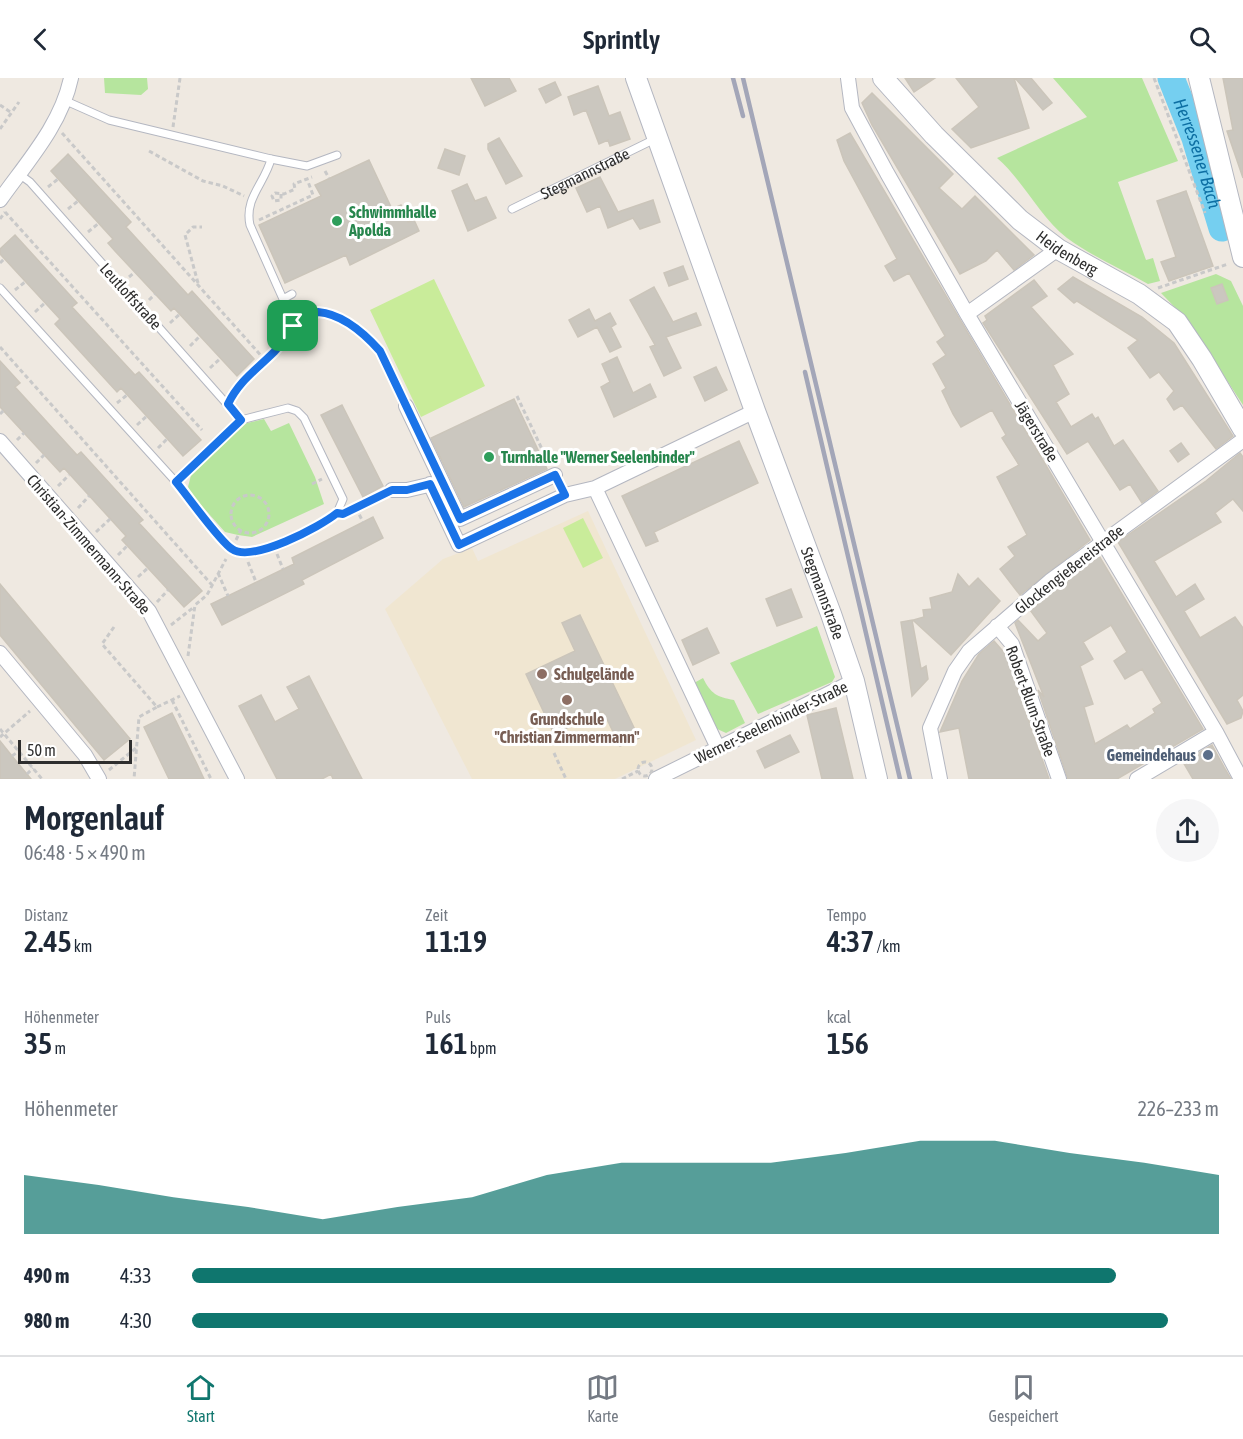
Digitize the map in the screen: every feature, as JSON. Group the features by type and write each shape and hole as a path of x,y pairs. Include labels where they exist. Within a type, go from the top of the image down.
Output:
{"main road":[{"name":"Stegmannstraße","path":"636,78 854,681 877,779"},
{"name":"Heidenberg","path":"883,78 934,135 1020,220 1058,249 1139,294 1177,322 1243,429"},
{"path":"1199,78 1239,250"}],"street":[{"path":"5,206 19,174 57,119 66,101 70,78"},
{"name":"Jägerstraße","path":"848,78 852,108 967,314 1216,732 1241,779"},
{"path":"967,314 1058,249"},
{"path":"406,406 459,545 565,495 595,488 755,411"},
{"name":"Glockengießereistraße","path":"940,779 930,728 955,671 969,651 1103,542 1243,440"},
{"name":"Christian-Zimmermann-Straße","path":"0,441 149,611 237,779"},
{"path":"436,483 460,519 555,475"},
{"path":"392,490 407,490 436,483"},
{"path":"595,488 718,748"},
{"name":"Robert-Blum-Straße","path":"997,626 1012,644 1059,779"},
{"path":"0,653 86,755 99,779"},
{"name":"Werner-Seelenbinder-Straße","path":"656,779 854,681"},
{"path":"1137,779 1216,732"}],"lane":[{"path":"66,101 109,120 307,166 338,154"},
{"name":"Stegmannstraße","path":"512,209 658,138"},
{"path":"272,159 251,199 247,213 249,225 283,298 292,294"},
{"name":"Leutloffstraße","path":"19,174 241,420"},
{"path":"0,288 176,482 232,550 248,553 264,550 328,521 337,513 343,499 304,418 297,411 288,408 241,420 176,482"}],"path":[{"path":"172,134 180,78"},
{"path":"1154,78 1205,213"},
{"path":"0,129 19,102"},
{"path":"0,105 12,113"},
{"path":"65,124 60,132 265,360"},
{"path":"149,151 203,181 223,186 251,199"},
{"path":"325,171 329,178"},
{"path":"249,225 313,195 307,179"},
{"path":"280,201 275,202 272,196 275,193 281,194 294,189"},
{"path":"281,194 282,209"},
{"path":"0,219 5,206 202,430"},
{"path":"198,285 185,235 193,226 202,227"},
{"path":"1139,294 1239,250"},
{"path":"0,263 4,259"},
{"path":"283,298 287,303 282,313 293,326"},
{"path":"228,404 235,389 265,360 293,326 305,317 318,312 330,313 368,338 380,351 406,406"},
{"path":"182,353 200,336"},
{"path":"0,347 212,585"},
{"path":"202,376 221,358"},
{"path":"517,396 555,475"},
{"path":"33,466 44,455"},
{"path":"54,489 69,475"},
{"path":"337,513 343,514 392,490"},
{"path":"254,494 265,500 269,518 257,532 244,532 234,524 231,512 241,496 254,494"},
{"path":"73,512 89,496"},
{"path":"356,508 363,522"},
{"path":"94,534 110,519"},
{"path":"115,558 127,546"},
{"path":"162,633 207,595 232,550"},
{"path":"248,553 248,565 256,582"},
{"path":"134,581 148,568"},
{"path":"218,572 228,596"},
{"path":"155,605 168,590"},
{"path":"183,675 195,605"},
{"path":"114,627 102,644 157,707"},
{"path":"134,779 139,717 192,691"},
{"path":"172,700 211,779"},
{"path":"0,737 41,702"},
{"path":"177,722 182,719"},
{"path":"0,729 42,779"},
{"path":"186,743 192,740"},
{"path":"99,779 136,748"},
{"path":"12,756 19,751"},
{"path":"554,753 566,779"},
{"path":"196,762 201,759"},
{"path":"27,774 33,768"},
{"path":"622,779 638,771"}],"shaded area":[{"name":"Schulgelände","path":"588,511 696,740 615,779 472,779 385,609 443,559 472,548 478,561"}],"green space":[{"path":"104,78 147,78 148,89 141,95 105,93"},
{"path":"1053,78 1142,78 1178,161 1118,182 1146,260 1153,258 1160,281 1148,284 1076,245 1057,229 997,158 1087,117"},
{"path":"1216,274 1231,281 1243,306 1243,405 1188,321 1161,293"},
{"path":"434,279 485,386 421,417 370,310"},
{"path":"264,419 271,431 289,423 315,477 324,504 252,537 225,532 192,495 188,487 191,475 243,424"},
{"path":"583,518 603,558 583,568 563,528"},
{"path":"817,626 835,677 832,682 758,714 730,663"},
{"path":"703,678 715,694 734,700 745,723 726,733 715,728 694,683"}],"building":[{"path":"471,78 509,78 516,91 485,106"},
{"path":"905,78 935,78 914,92"},
{"path":"956,78 1014,78 1029,128 971,148 952,129 979,107"},
{"path":"1015,78 1031,78 1052,103 1043,110"},
{"path":"1223,78 1243,78 1243,178 1227,131 1233,130"},
{"path":"555,82 561,95 546,103 539,89"},
{"path":"598,86 609,116 620,112 630,139 610,146 608,140 599,144 586,110 574,115 568,97"},
{"path":"872,93 953,174 939,188 962,209 975,196 1034,255 1014,270 997,250 986,261 960,274 872,125 862,103"},
{"path":"850,133 1090,540 1020,595 1000,569 1015,556 1008,547 1027,535 997,477 1019,465 1002,438 1006,435 992,410 961,427 953,414 942,391 946,388 933,364 946,355 937,342 945,336 909,273 894,281 885,266 897,259 844,161 837,140"},
{"path":"499,138 522,176 506,184 488,149 488,144"},
{"path":"445,149 465,156 459,175 438,168"},
{"path":"68,154 131,222 126,227 188,295 192,291 254,359 237,376 174,308 171,311 115,251 108,243 113,239 51,171"},
{"name":"Schwimmhalle Apolda","path":"369,160 392,209 401,205 408,222 414,220 419,231 350,265 346,255 285,283 259,225 321,196 315,185"},
{"path":"600,177 618,212 653,200 660,222 640,229 633,218 608,228 600,206 587,212 576,188"},
{"path":"467,184 475,201 486,197 496,218 468,231 452,191"},
{"path":"1186,191 1213,266 1169,281 1161,262 1176,257 1157,201"},
{"path":"15,235 77,303 72,307 135,375 139,372 201,440 183,456 121,388 117,392 55,324 60,319 0,254 0,249"},
{"path":"683,266 688,279 669,286 664,273"},
{"path":"1073,277 1142,317 1174,343 1233,436 1216,449 1182,405 1174,410 1167,399 1174,391 1159,372 1150,378 1128,348 1138,340 1077,301 1074,303 1058,289"},
{"path":"1034,280 1047,296 1031,307 1073,354 1053,365 1069,394 1056,402 1071,427 1092,414 1095,419 1098,417 1114,446 1123,440 1158,491 1142,503 1130,484 1120,490 1088,441 1067,454 983,323 987,320 985,316"},
{"path":"1222,284 1228,300 1217,304 1211,288"},
{"path":"654,287 673,322 696,313 701,325 666,337 681,368 664,376 650,347 655,345 630,300"},
{"path":"589,309 595,321 610,313 616,324 611,327 621,347 610,352 597,327 578,337 569,320"},
{"path":"617,357 633,393 650,384 656,397 614,417 601,387 610,382 602,364"},
{"path":"0,361 20,383 15,387 77,455 81,452 143,520 139,523 202,591 184,607 122,540 126,536 64,468 60,472 0,407"},
{"path":"716,367 727,390 705,401 694,377"},
{"name":"Turnhalle \"Werner Seelenbinder\"","path":"514,399 547,469 464,507 431,438"},
{"path":"342,405 383,486 363,497 321,415"},
{"path":"739,441 758,483 654,532 658,541 646,546 622,496"},
{"path":"1181,443 1189,454 1178,462 1170,451"},
{"path":"1240,453 1243,457 1243,511 1233,499 1215,513 1221,522 1154,561 1176,597 1195,584 1204,599 1184,611 1200,638 1235,617 1243,628 1243,695 1237,700 1243,711 1241,718 1227,724 1118,542 1206,481"},
{"path":"373,517 383,538 302,580 304,584 222,625 211,604 294,564 292,558"},
{"path":"1099,556 1203,729 1117,779 1068,779 1038,690 1044,697 1015,623 1018,620 1038,641 1047,633 1030,610","holes":["1111,625 1127,652 1114,661 1125,679 1142,669 1162,703 1153,709 1155,713 1130,729 1127,725 1095,744 1084,707 1093,704 1080,666 1093,659 1083,642"]},
{"path":"958,574 969,587 978,578 1000,601 951,655 913,620 924,617 923,610 932,609 930,598 952,592"},
{"path":"0,584 130,739 104,760 0,635"},
{"path":"791,589 802,617 777,626 766,599"},
{"path":"580,615 639,738 620,746 603,711 554,734 526,674 575,651 562,623"},
{"path":"912,620 921,669 926,666 928,679 912,696 901,622"},
{"path":"707,628 719,653 693,665 682,640"},
{"path":"994,641 1006,655 1049,779 969,779 959,728 940,732 962,681 979,654"},
{"path":"309,676 362,779 333,779 331,774 322,779 277,779 239,706 261,695 275,722 299,709 287,687"},
{"path":"836,708 853,779 822,779 807,715"},
{"path":"172,713 204,779 169,779 144,727"},
{"path":"790,735 799,752 765,768 757,751"},
{"path":"0,741 12,756 31,779 0,779"},
{"name":"Gemeindehaus","path":"1212,745 1231,779 1193,779 1183,762"}],"waterway":[{"name":"Herressener Bach","path":"1171,78 1195,138 1222,228"}],"railway":[{"path":"733,78 743,116"},
{"path":"743,78 910,779"},
{"path":"805,372 900,779"}],"place":[{"name":"Schwimmhalle Apolda","path":"337,221"},
{"name":"Turnhalle \"Werner Seelenbinder\"","path":"489,457"},
{"name":"Schulgelände","path":"542,674"},
{"name":"Grundschule \"Christian Zimmermann\"","path":"567,700"},
{"name":"Gemeindehaus","path":"1208,755"}],"route":[{"path":"318,312 330,313 368,338 380,351 460,519 555,475 565,495 459,545 430,484 407,490 392,490 343,514 337,513 328,521 264,550 248,553 232,550 176,482 241,420 228,404 235,389 249,372 275,351 293,326 305,317 318,312"}]}
